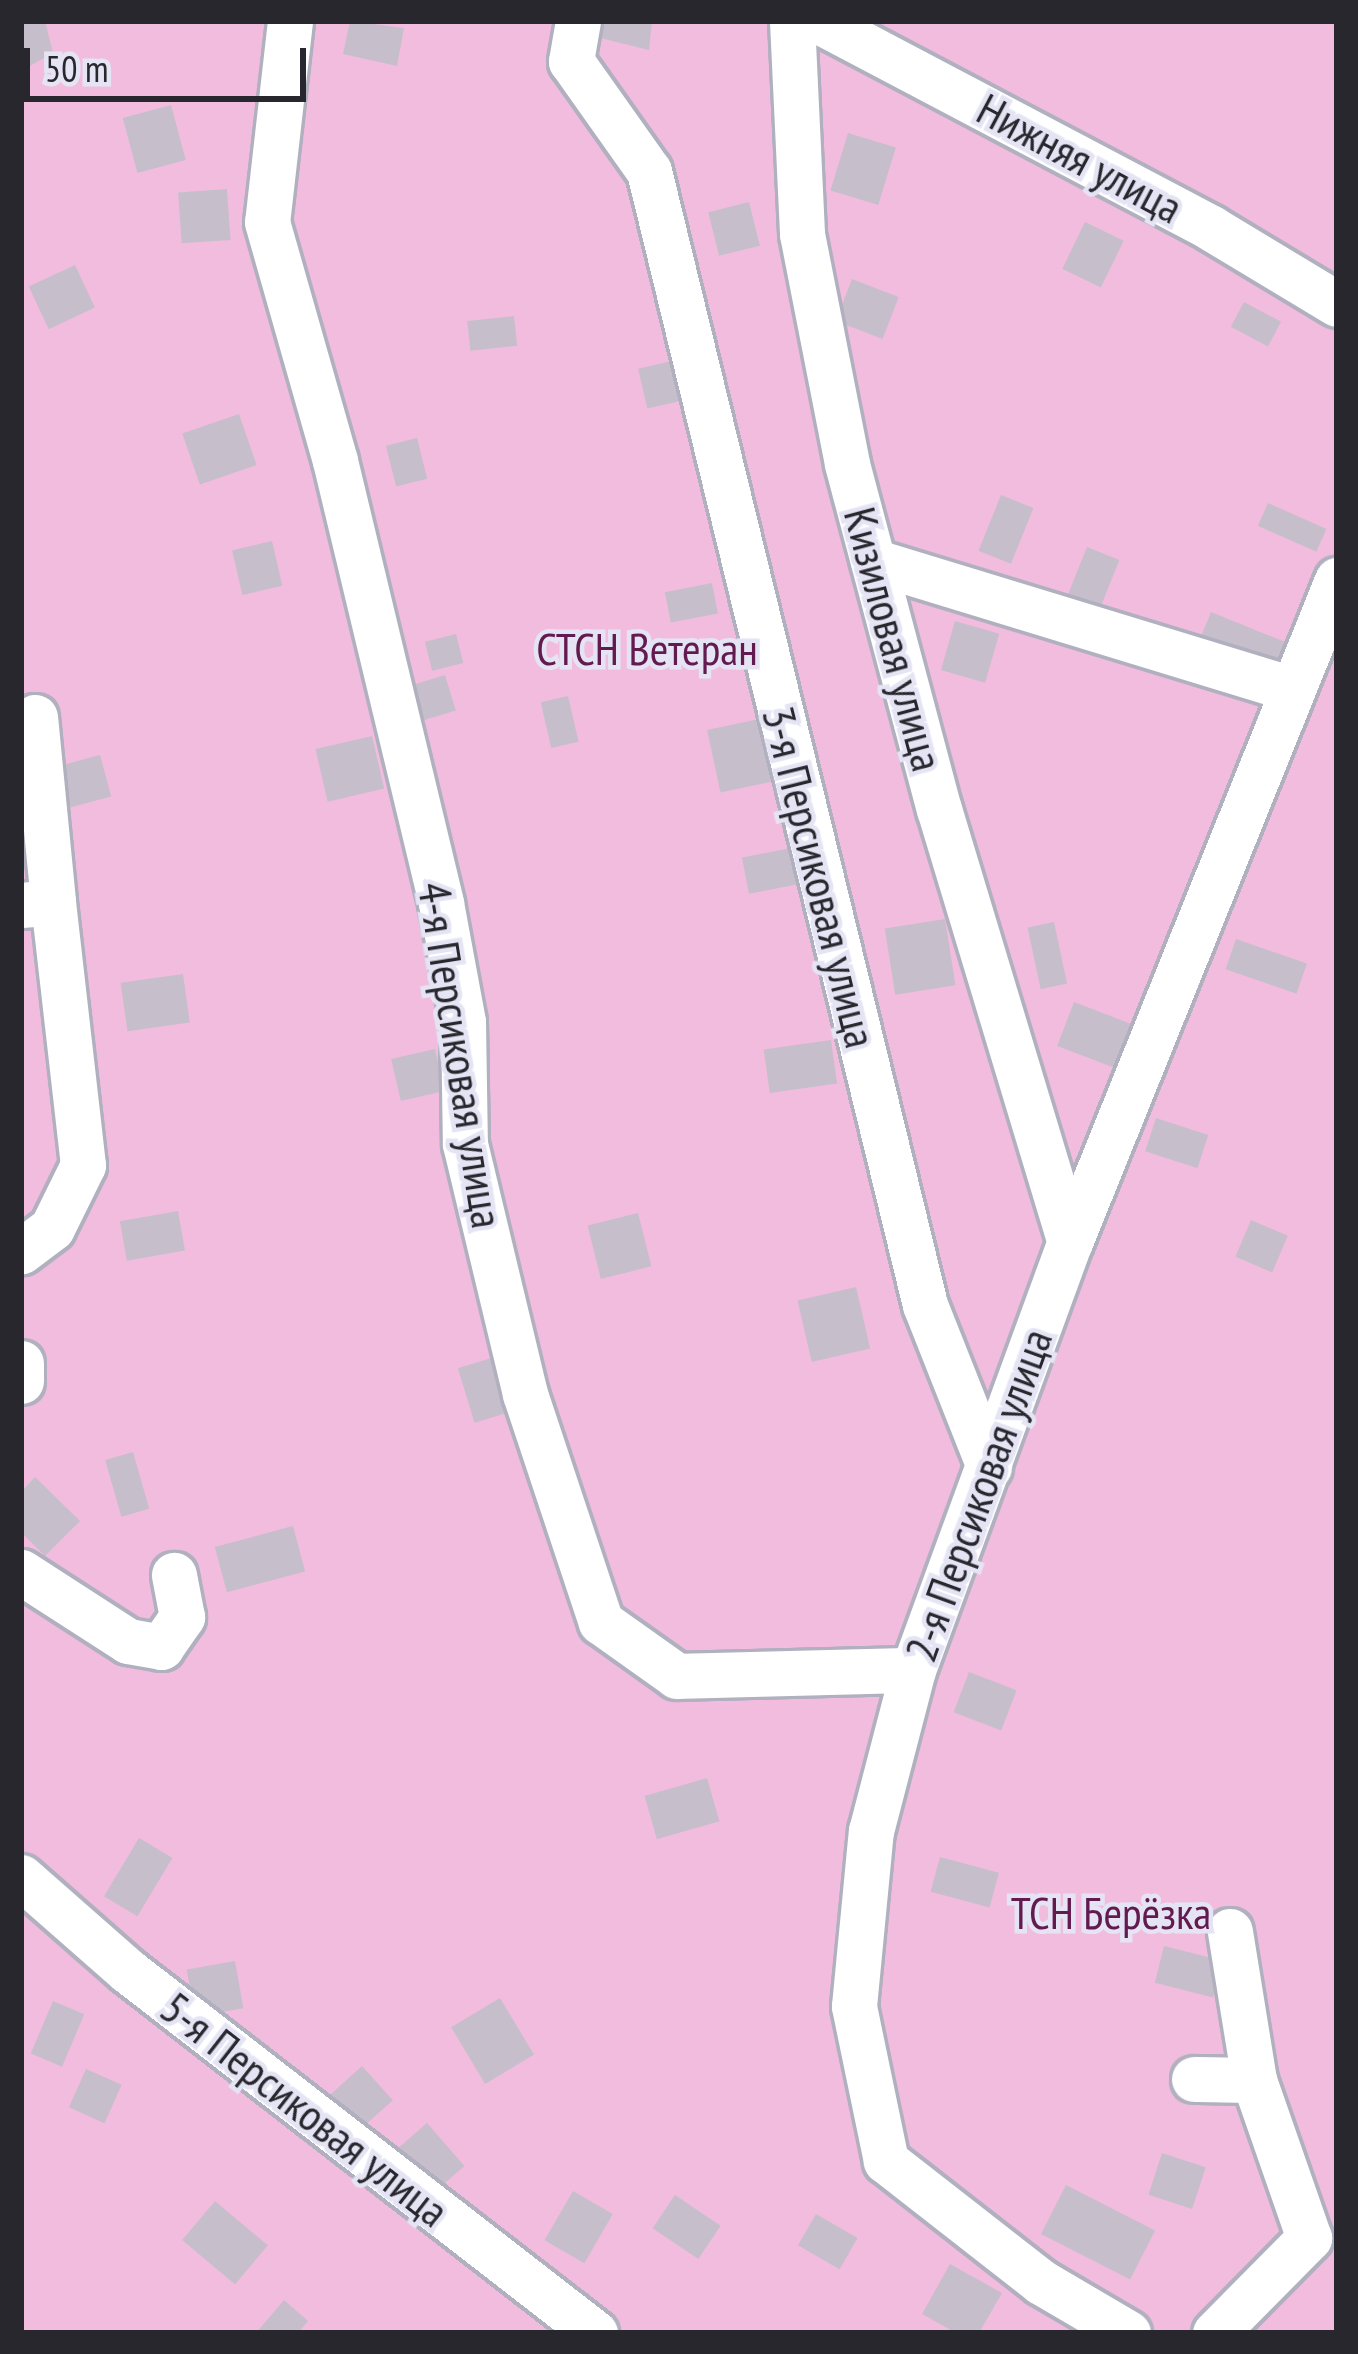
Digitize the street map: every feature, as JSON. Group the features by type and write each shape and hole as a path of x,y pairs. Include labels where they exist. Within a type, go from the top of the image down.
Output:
{"lane":[{"name":"4-я Персиковая улица","path":"290,21 267,222 335,461 441,903 463,1022 470,1166 525,1394 601,1622 676,1676 914,1670"},
{"name":"3-я Персиковая улица","path":"578,21 571,61 649,171 925,1305 989,1467"},
{"name":"Кизиловая улица","path":"792,21 802,234 873,561 1070,1241"},
{"name":"Нижняя улица","path":"818,21 1211,228 1337,304"},
{"path":"873,561 1292,689"},
{"name":"2-я Персиковая улица","path":"1128,2333 1042,2282 886,2161 854,2006 872,1831 914,1670 1070,1241 1337,580"},
{"path":"21,1251 52,1228 83,1165 37,903 35,717"},
{"path":"21,1364 21,1381"},
{"path":"21,1573 128,1641 161,1647 182,1617 174,1575"},
{"name":"5-я Персиковая улица","path":"21,1876 128,1971 595,2333"},
{"path":"1215,2333 1309,2238 1254,2080 1230,1931"},
{"path":"1194,2079 1254,2080"}],"green space":[{"name":"СТСН Ветеран","path":"21,21 832,21 1337,299 1337,2333 21,2333"},
{"path":"859,21 1337,21 1337,286"}],"building":[{"path":"45,21 53,53 21,71 21,24"},
{"path":"350,21 404,28 397,66 343,54"},
{"path":"603,21 652,21 649,50 600,38"},
{"path":"171,105 186,160 137,173 123,118"},
{"path":"848,133 896,148 878,205 830,190"},
{"path":"227,189 231,240 182,243 178,192"},
{"path":"749,202 760,246 719,256 708,212"},
{"path":"1085,222 1124,241 1101,288 1062,269"},
{"path":"75,265 95,308 49,329 29,287"},
{"path":"852,279 899,297 883,339 836,321"},
{"path":"1244,302 1281,322 1268,346 1231,327"},
{"path":"514,316 517,346 470,351 467,321"},
{"path":"680,359 689,399 647,409 638,369"},
{"path":"239,414 257,465 200,485 182,434"},
{"path":"417,438 427,479 396,486 386,446"},
{"path":"1001,495 1033,508 1011,564 979,551"},
{"path":"1268,503 1326,529 1316,552 1258,526"},
{"path":"272,541 282,586 242,595 232,550"},
{"path":"1087,547 1119,560 1100,609 1067,596"},
{"path":"712,583 718,613 671,623 665,592"},
{"path":"1211,612 1289,643 1279,668 1201,636"},
{"path":"955,621 999,634 985,683 941,670"},
{"path":"456,634 463,663 432,671 425,642"},
{"path":"445,675 456,710 412,724 401,688"},
{"path":"568,696 579,742 551,748 541,702"},
{"path":"759,719 772,782 720,793 707,730"},
{"path":"372,736 384,789 328,802 315,749"},
{"path":"100,755 111,797 57,811 46,769"},
{"path":"791,848 798,884 749,894 742,858"},
{"path":"945,919 955,985 895,995 885,929"},
{"path":"1054,922 1067,984 1041,989 1028,928"},
{"path":"1236,939 1307,963 1296,994 1226,969"},
{"path":"183,974 190,1023 127,1031 121,983"},
{"path":"1074,1002 1134,1025 1117,1069 1057,1046"},
{"path":"831,1040 837,1084 770,1093 764,1049"},
{"path":"435,1049 445,1091 401,1101 391,1059"},
{"path":"1156,1118 1208,1135 1197,1168 1145,1151"},
{"path":"178,1211 185,1250 127,1261 120,1221"},
{"path":"638,1213 651,1266 601,1279 588,1226"},
{"path":"1251,1220 1288,1236 1272,1272 1235,1257"},
{"path":"856,1287 870,1348 812,1362 798,1300"},
{"path":"498,1356 515,1411 475,1423 458,1368"},
{"path":"133,1452 149,1509 121,1517 105,1460"},
{"path":"35,1477 80,1521 45,1556 21,1532 21,1492"},
{"path":"293,1526 305,1571 227,1592 215,1547"},
{"path":"969,1672 1017,1690 1001,1730 954,1712"},
{"path":"707,1778 719,1821 657,1839 645,1796"},
{"path":"139,1838 172,1858 137,1916 104,1896"},
{"path":"940,1857 999,1873 990,1908 931,1892"},
{"path":"1164,1946 1222,1961 1213,1997 1155,1983"},
{"path":"235,1961 243,2008 195,2017 187,1970"},
{"path":"500,1998 534,2055 485,2084 451,2027"},
{"path":"53,2001 84,2014 62,2067 31,2053"},
{"path":"362,2066 393,2100 353,2136 322,2102"},
{"path":"86,2069 122,2085 105,2123 69,2107"},
{"path":"427,2123 464,2166 427,2198 390,2155"},
{"path":"1162,2153 1206,2167 1192,2209 1148,2195"},
{"path":"1066,2185 1155,2230 1130,2279 1041,2234"},
{"path":"573,2191 613,2214 584,2263 544,2240"},
{"path":"675,2195 721,2226 698,2259 653,2228"},
{"path":"215,2201 268,2245 235,2284 182,2240"},
{"path":"816,2214 858,2238 840,2269 798,2245"},
{"path":"950,2264 1002,2293 979,2333 956,2333 922,2314"},
{"path":"284,2300 308,2321 298,2333 256,2333"}],"park label":[{"name":"ТСН Берёзка","path":"1111,1913"}]}
